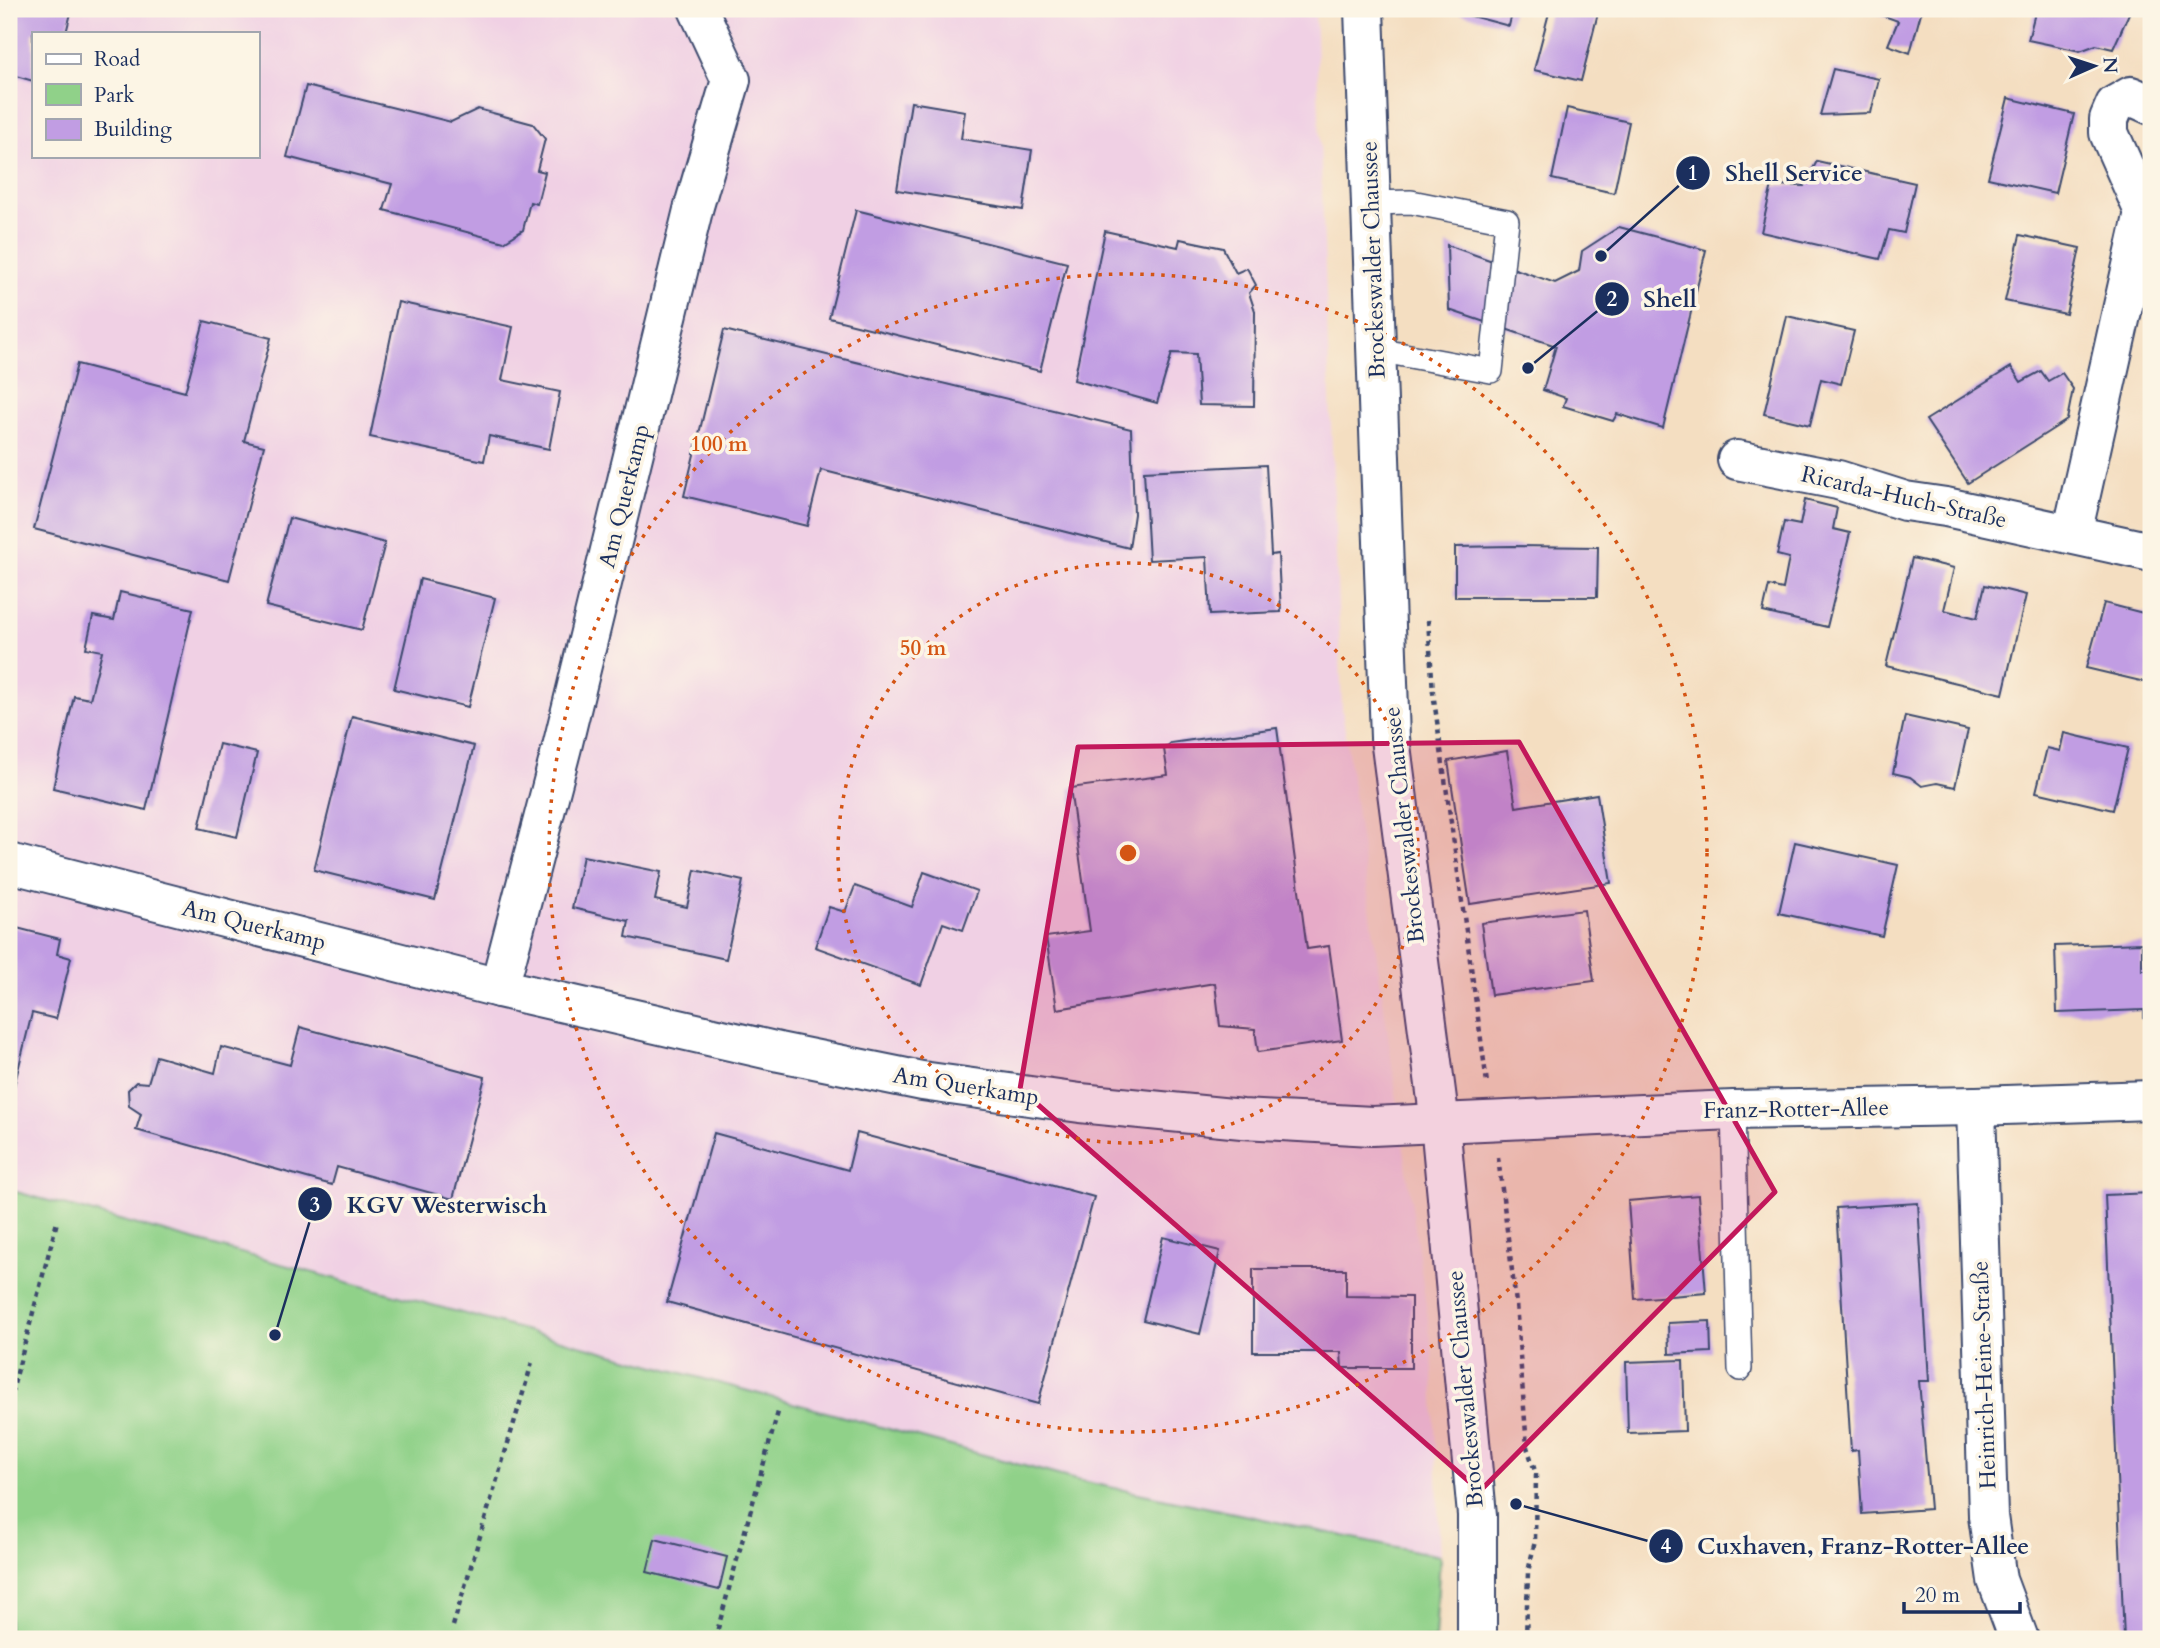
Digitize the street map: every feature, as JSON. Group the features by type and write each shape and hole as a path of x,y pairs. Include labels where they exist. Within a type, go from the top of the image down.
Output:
{"street":[{"name":"Am Querkamp","path":"499,988 562,747 694,206 731,80 698,9"},
{"name":"Brockeswalder Chaussee","path":"1364,9 1391,738 1440,1123 1477,1515 1476,1639"},
{"path":"2072,534 2148,198 2109,133 2109,119 2115,105 2131,96 2151,105"},
{"name":"Ricarda-Huch-Straße","path":"1737,460 1838,480 1905,501 1946,507 2151,552"},
{"name":"Am Querkamp","path":"9,863 499,988 779,1052 936,1083 1080,1103 1242,1119 1372,1126 1440,1123"},
{"name":"Franz-Rotter-Allee","path":"1440,1123 1492,1118 1733,1110 1976,1107 2151,1100"},
{"name":"Heinrich-Heine-Straße","path":"1976,1107 1988,1516 1997,1580 2019,1639"}],"lane":[{"path":"1371,203 1411,202 1507,222 1491,371 1377,350"},
{"path":"1733,1110 1740,1369"}],"path":[{"path":"1428,613 1435,705 1516,1303 1527,1447 1536,1474 1535,1541 1528,1572 1526,1639"},
{"path":"9,1403 57,1222"},
{"path":"453,1626 532,1363"},
{"path":"715,1639 778,1412"}],"highlighted area":[{"path":"1519,742 1775,1192 1480,1491 1020,1089 1078,747"}],"shaded area":[{"path":"9,9 1315,9 1342,709 1432,1349 1440,1556 1076,1480 9,1190"}],"green space":[{"path":"9,1190 1076,1480 1440,1556 1435,1639 9,1639"}],"building":[{"path":"9,9 72,9 66,32 32,32 32,81 9,74"},
{"path":"1059,9 1077,9 1076,14"},
{"path":"1445,9 1513,9 1509,26"},
{"path":"1550,9 1599,9 1581,81 1534,70"},
{"path":"1865,9 1922,9 1910,53 1888,45 1898,21"},
{"path":"2036,9 2131,9 2113,49 2096,45 2080,51 2028,40"},
{"path":"1833,69 1879,79 1871,113 1820,115"},
{"path":"306,86 451,122 478,109 533,124 545,139 537,170 545,172 537,204 530,202 523,230 504,242 384,210 392,184 287,157"},
{"path":"2008,98 2074,114 2055,193 1988,178"},
{"path":"911,102 965,111 961,139 1032,150 1023,210 897,190"},
{"path":"1567,108 1629,122 1614,193 1552,179"},
{"path":"1817,161 1915,183 1904,233 1889,230 1880,259 1761,232 1772,185 1804,186"},
{"path":"856,210 1067,263 1040,371 829,318"},
{"path":"1619,227 1706,250 1663,428 1617,414 1613,421 1563,406 1566,398 1543,390 1556,346 1449,310 1447,245 1555,283 1579,271 1582,251"},
{"path":"1105,231 1178,247 1180,239 1223,248 1236,273 1247,268 1256,285 1249,293 1255,311 1254,406 1199,405 1196,354 1172,353 1157,403 1074,380"},
{"path":"2020,235 2080,248 2066,314 2005,301"},
{"path":"398,302 513,327 502,380 560,392 549,449 489,436 484,461 370,437"},
{"path":"1787,316 1854,331 1841,384 1821,379 1810,425 1764,414"},
{"path":"204,321 271,338 244,441 264,446 229,580 34,529 77,364 185,392"},
{"path":"724,330 1131,429 1134,514 1129,548 821,470 807,526 684,496"},
{"path":"2011,367 2021,382 2041,371 2048,381 2062,373 2073,389 2067,420 1968,483 1926,420"},
{"path":"1266,465 1271,555 1278,554 1281,612 1210,615 1207,557 1149,560 1144,471"},
{"path":"1805,500 1837,508 1833,529 1850,533 1827,627 1763,612 1769,586 1783,589 1789,558 1777,555 1784,522 1800,525"},
{"path":"289,518 385,543 362,630 266,606"},
{"path":"1455,547 1598,547 1597,597 1455,597"},
{"path":"1912,558 1954,568 1944,610 1977,618 1985,585 2026,595 2003,694 1886,666"},
{"path":"420,579 495,598 468,707 394,689"},
{"path":"120,592 193,609 146,810 53,788 74,696 90,699 102,651 86,648 93,616 114,620"},
{"path":"2104,603 2151,615 2149,683 2086,668"},
{"path":"352,716 474,746 435,900 314,870"},
{"path":"1905,716 1968,730 1955,787 1937,783 1922,786 1910,777 1893,773"},
{"path":"1277,728 1307,949 1329,946 1342,1040 1258,1052 1255,1029 1220,1026 1215,983 1057,1009 1046,937 1090,931 1070,788 1168,775 1164,749 1171,743"},
{"path":"2064,733 2128,748 2113,810 2036,792 2047,748 2060,751"},
{"path":"219,744 257,753 237,837 199,828"},
{"path":"1507,751 1516,807 1597,794 1611,883 1470,904 1448,761"},
{"path":"1795,842 1898,865 1882,936 1779,913"},
{"path":"583,856 661,872 655,900 687,907 695,870 743,881 726,959 626,937 629,921 572,908"},
{"path":"924,872 977,891 963,930 943,923 921,985 815,947 829,907 845,912 855,886 912,907"},
{"path":"1584,910 1594,981 1491,995 1481,923"},
{"path":"9,926 60,939 57,954 71,958 56,1019 32,1013 10,1103"},
{"path":"2142,943 2142,970 2151,970 2151,1019 2144,1019 2144,1010 2057,1013 2055,946"},
{"path":"300,1027 485,1077 453,1199 337,1167 332,1185 136,1130 141,1114 129,1106 128,1090 136,1082 148,1083 156,1056 215,1073 221,1047 290,1065"},
{"path":"714,1133 848,1170 857,1133 1094,1197 1038,1404 667,1302"},
{"path":"2151,1193 2151,1639 2124,1639 2105,1195"},
{"path":"1698,1195 1706,1293 1635,1299 1628,1201"},
{"path":"1918,1203 1929,1381 1919,1381 1930,1509 1862,1514 1858,1450 1851,1451 1836,1208"},
{"path":"1163,1237 1220,1251 1200,1334 1143,1320"},
{"path":"1253,1269 1346,1269 1346,1296 1411,1297 1411,1368 1342,1368 1341,1352 1253,1352"},
{"path":"1710,1321 1711,1352 1669,1354 1668,1323"},
{"path":"1683,1360 1685,1431 1628,1433 1626,1362"},
{"path":"655,1539 727,1557 719,1590 647,1572"}],"place":[{"name":"Shell Service","path":"1601,256"},
{"name":"Shell","path":"1528,368"},
{"name":"KGV Westerwisch","path":"275,1335"},
{"name":"Cuxhaven, Franz-Rotter-Allee","path":"1516,1504"}]}
